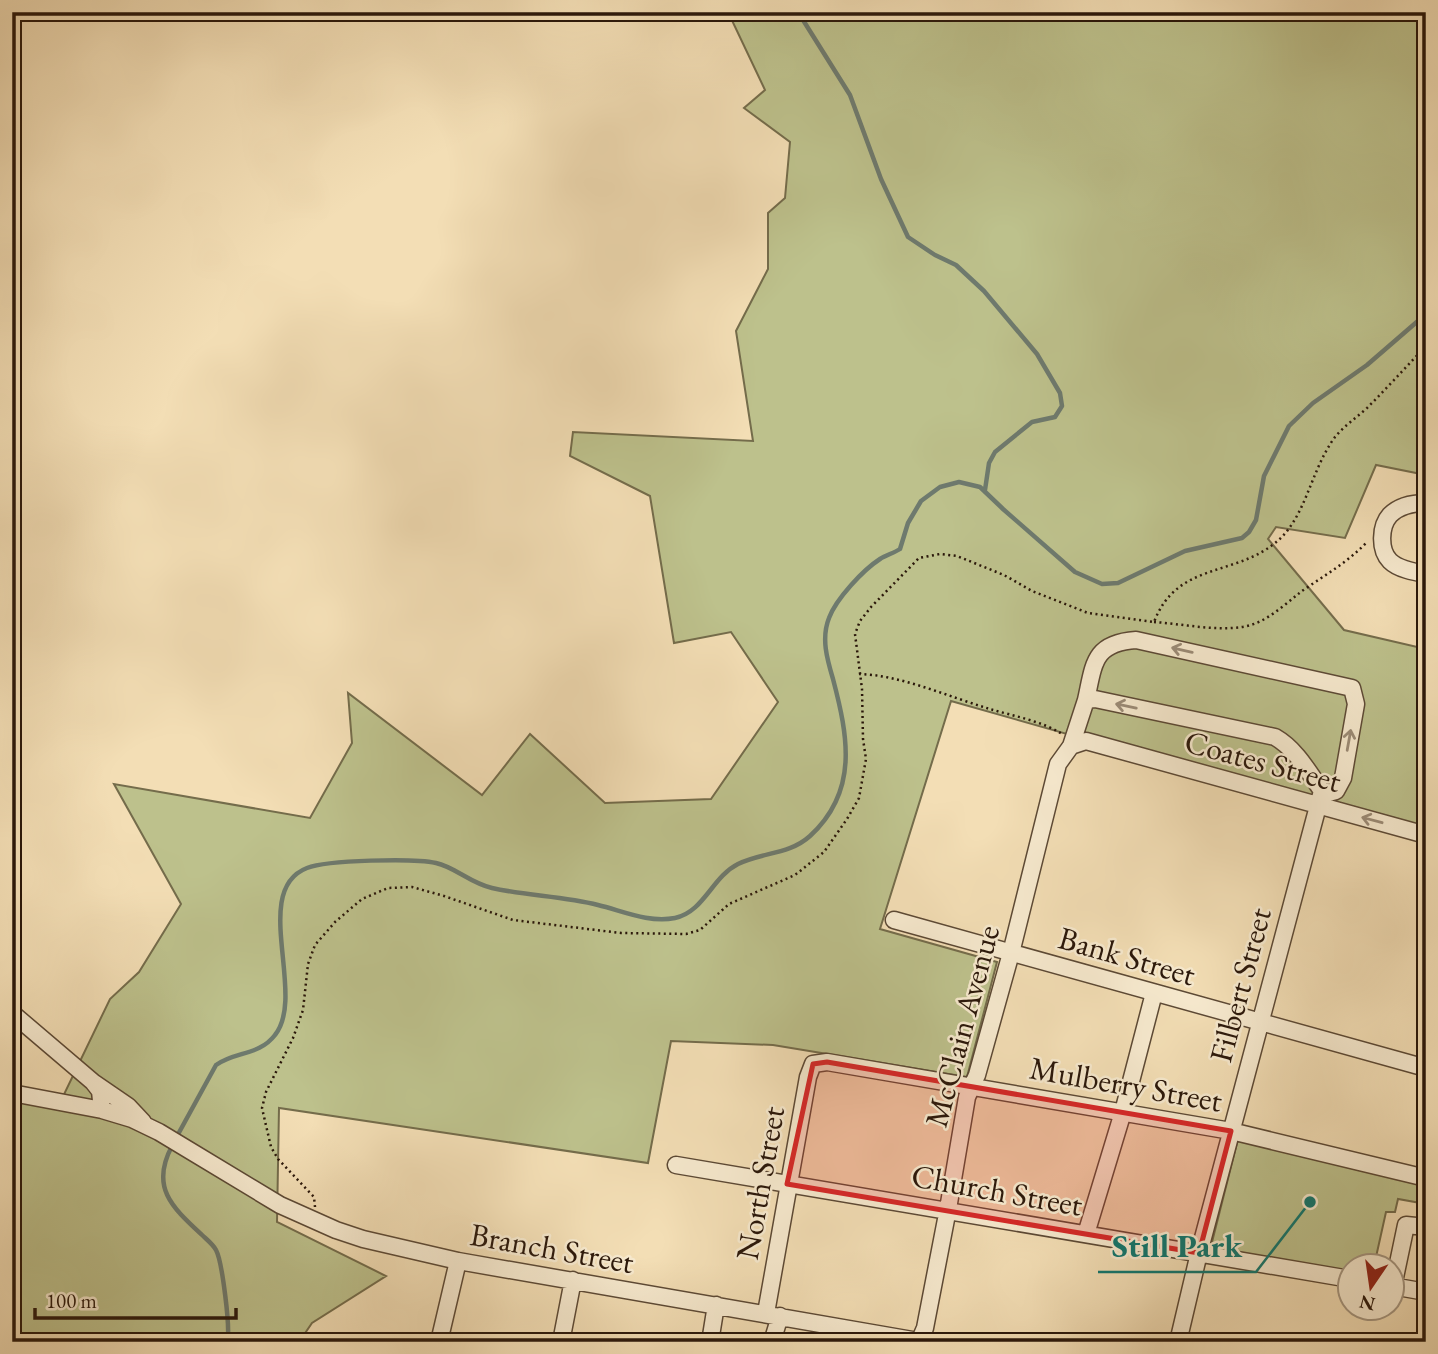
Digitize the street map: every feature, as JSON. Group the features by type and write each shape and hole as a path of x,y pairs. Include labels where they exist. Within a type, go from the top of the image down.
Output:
{"street":[{"path":"1426,503 1405,506 1389,516 1381,541 1388,560 1401,568 1426,574"},
{"name":"McClain Avenue","path":"921,1341 967,1097 977,1075 1011,953 1058,764 1076,744 1095,659 1104,649 1119,641 1136,640 1352,688 1356,704 1343,778 1336,791 1319,800"},
{"path":"1086,700 1095,699 1275,737 1286,743 1303,762 1322,791 1319,800"},
{"name":"Coates Street","path":"1076,744 1319,800 1426,835"},
{"name":"Filbert Street","path":"1178,1342 1259,1022 1319,800"},
{"name":"Bank Street","path":"894,920 1426,1068"},
{"path":"1086,1234 1123,1112 1154,993"},
{"path":"12,1013 153,1129"},
{"name":"Mulberry Street","path":"813,1064 827,1062 1231,1131 1426,1178"},
{"name":"North Street","path":"772,1342 787,1184 808,1077 813,1064"},
{"path":"93,1082 100,1091 102,1110"},
{"path":"12,1093 102,1110 153,1129"},
{"name":"Branch Street","path":"153,1129 245,1186 312,1219 363,1239 458,1261 921,1341"},
{"name":"Church Street","path":"676,1165 1336,1277"},
{"path":"1400,1252 1406,1225 1426,1227"},
{"path":"439,1342 458,1261"},
{"path":"561,1342 573,1280"},
{"path":"1406,1289 1426,1292"},
{"path":"710,1342 716,1305"}],"path":[{"path":"1154,622 1161,604 1190,579 1250,559 1284,536 1293,526 1318,465 1335,438 1396,380 1426,346"},
{"path":"312,1219 316,1204 314,1197 278,1159 271,1147 262,1108 266,1092 293,1038 303,1010 308,964 315,945 335,922 362,899 380,890 412,887 513,920 621,933 686,934 700,930 729,904 796,875 824,852 847,819 859,798 866,759 854,641 860,621 919,558 940,554 957,556 1087,613 1231,628 1246,627 1277,612 1338,568 1370,539"},
{"path":"859,674 878,674 900,680 1021,719 1057,731 1076,744"}],"highlighted area":[{"path":"827,1062 1231,1131 1199,1253 787,1184 813,1064"}],"green space":[{"path":"728,12 1426,12 1426,475 1376,465 1345,538 1276,527 1268,539 1344,630 1426,649 1426,830 1317,805 951,701 880,929 997,962 967,1077 773,1045 671,1041 648,1163 279,1108 277,1222 386,1276 312,1323 299,1342 12,1342 12,1101 57,1109 110,999 139,972 181,904 114,784 310,818 352,743 348,693 482,795 530,734 605,803 711,799 778,702 731,632 674,643 650,496 570,456 573,432 753,441 736,331 768,269 768,213 785,198 790,142 744,108 765,90"},
{"path":"1239,1135 1426,1184 1426,1204 1398,1199 1395,1212 1386,1212 1377,1252 1336,1252 1336,1271 1210,1250"}],"waterway":[{"path":"798,12 850,95 881,179 908,237 956,265 984,291 1037,354 1060,393 1062,406 1055,417 1032,422 995,452 989,463 985,490"},
{"path":"176,1138 216,1065 262,1047 275,1035 283,1017 285,995 280,920 282,898 291,880 307,868 351,862 425,861 443,865 492,888 585,902 645,918 665,919 685,914 701,902 729,870 756,857 793,847 810,836 826,819 843,782 846,762 843,721 826,649 825,633 829,618 858,577 880,559 900,549 908,523 921,501 940,487 959,482 980,487 1075,572 1102,584 1118,583 1185,551 1242,538 1256,520 1264,476 1289,426 1313,403 1367,365 1426,314"},
{"path":"172,1146 163,1173 164,1185 173,1205 216,1250 225,1296 227,1342"}],"place":[{"name":"Still Park","path":"1310,1202"}]}
